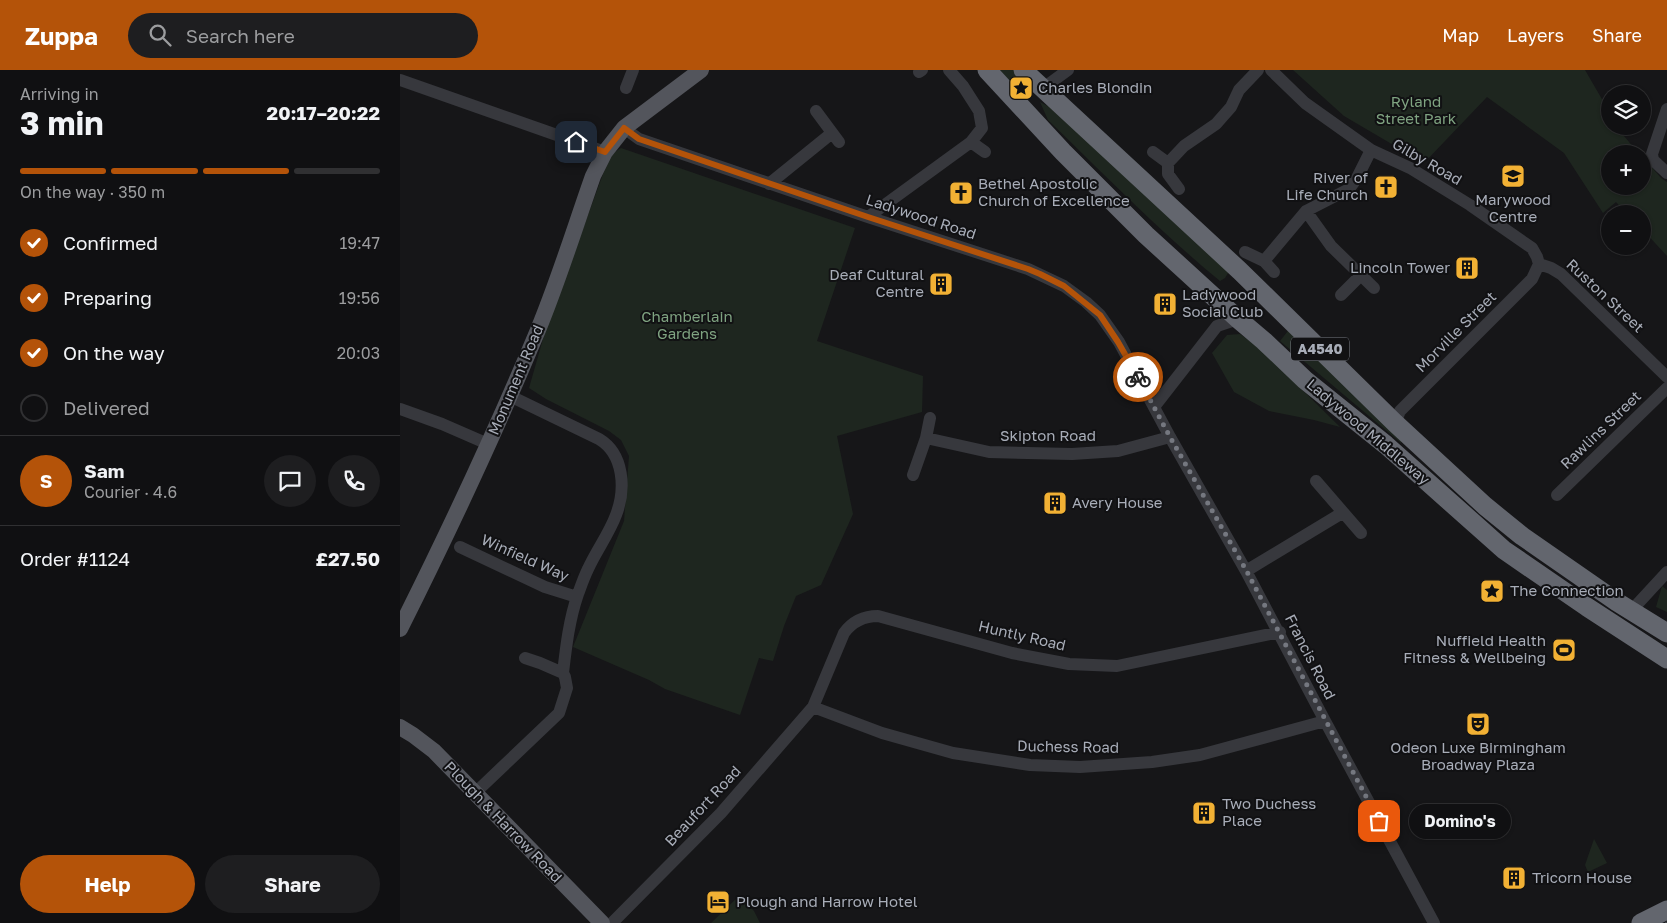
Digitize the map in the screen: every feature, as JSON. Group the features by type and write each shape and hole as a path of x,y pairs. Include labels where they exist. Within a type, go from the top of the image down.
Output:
{"highway":[{"name":"Ladywood Middleway","path":"988,70 1025,112 1146,235 1305,380 1386,445 1504,550 1667,659"},
{"name":"Ladywood Middleway","path":"1023,70 1240,271 1395,423 1484,506 1522,536 1631,611 1667,633"},
{"path":"1025,112 1042,89"},
{"path":"1618,628 1631,611"},
{"path":"1641,923 1667,910"}],"main road":[{"name":"Monument Road","path":"400,630 510,396 539,328 593,176 605,152 624,128 701,70"},
{"name":"Plough & Harrow Road","path":"400,726 434,751 602,923"}],"street":[{"path":"626,88 633,70"},
{"path":"868,217 972,142 982,128 979,111 963,86 949,70"},
{"path":"1042,89 1068,70"},
{"path":"1179,189 1168,174 1168,163 1184,146 1216,124 1231,107 1239,90 1258,70"},
{"name":"Gilby Road","path":"1272,70 1305,103 1371,150 1415,172 1470,205 1524,242 1532,248 1539,264"},
{"path":"400,81 605,152"},
{"path":"1667,108 1652,154 1653,160 1667,173"},
{"path":"769,184 836,138 816,111"},
{"name":"Ladywood Road","path":"624,128 639,139 1028,269 1064,286 1100,315 1118,342 1154,407"},
{"path":"972,142 985,152"},
{"path":"1264,261 1306,211 1349,189 1357,178 1371,150"},
{"path":"1153,152 1168,163"},
{"path":"1306,211 1327,242 1374,288"},
{"path":"1245,252 1264,261 1274,272"},
{"name":"Morville Street","path":"1395,423 1400,411 1532,279 1539,264"},
{"name":"Ruston Street","path":"1539,264 1561,274 1667,378"},
{"path":"1341,296 1361,275"},
{"path":"1154,407 1217,326 1238,319"},
{"name":"Rawlins Street","path":"1557,495 1667,388"},
{"path":"475,792 559,713 567,688 563,674 567,640 577,597 588,569 616,515 621,490 619,463 609,446 599,438 510,396"},
{"name":"Francis Road","path":"1154,407 1280,632 1325,721 1434,923"},
{"path":"400,409 442,424 488,444"},
{"path":"913,476 926,438 930,418"},
{"name":"Skipton Road","path":"926,438 989,452 1072,454 1118,451 1170,437"},
{"path":"1316,481 1361,533"},
{"path":"1246,570 1342,513"},
{"name":"Winfield Way","path":"460,547 544,587 577,597"},
{"path":"1631,611 1667,572"},
{"name":"Huntly Road","path":"813,708 844,633 855,622 868,616 889,618 1022,654 1069,664 1117,666 1280,632"},
{"path":"525,658 563,674"},
{"name":"Duchess Road","path":"813,708 882,733 953,753 1030,765 1080,766 1152,762 1200,755 1325,721"},
{"name":"Beaufort Road","path":"612,923 721,813 813,708"}],"green space":[{"path":"997,70 1016,70 1033,88 1021,94"},
{"name":"Ryland Street Park","path":"1293,70 1585,70 1601,98 1601,135 1623,135 1632,145 1601,145 1601,195 1651,195 1651,166 1667,182 1667,256 1651,239 1651,205 1619,205 1616,202 1612,205 1601,205 1601,210 1564,153 1487,97 1424,163 1344,116"},
{"path":"1040,102 1065,115 1230,270 1225,278 1220,281 1132,202 1048,120"},
{"name":"Chamberlain Gardens","path":"621,148 855,228 817,341 923,376 922,412 837,436 853,514 821,585 796,596 773,661 759,658 740,715 665,689 649,680 573,647 624,521 629,456 621,440 609,431 546,399 529,388 545,332 603,174 612,154"},
{"path":"1291,327 1400,432 1401,443 1280,341"},
{"path":"1240,334 1262,350 1340,427 1269,411 1234,392 1212,353 1227,335"},
{"path":"1662,586 1667,590 1667,612 1656,607"},
{"path":"1594,839 1607,863 1588,872 1585,865"},
{"path":"739,896 754,911 760,923 711,923"}],"way so far":[{"path":"1138,377 1280,632 1379,821"}],"place":[{"name":"Charles Blondin","path":"1021,88"},
{"name":"Marywood Centre","path":"1513,176"},
{"name":"River of Life Church","path":"1386,187"},
{"name":"Bethel Apostolic Church of Excellence","path":"961,193"},
{"name":"Lincoln Tower","path":"1467,268"},
{"name":"Deaf Cultural Centre","path":"941,284"},
{"name":"Ladywood Social Club","path":"1165,304"},
{"name":"Avery House","path":"1055,503"},
{"name":"The Connection","path":"1492,591"},
{"name":"Nuffield Health Fitness & Wellbeing","path":"1564,650"},
{"name":"Odeon Luxe Birmingham Broadway Plaza","path":"1478,724"},
{"name":"Two Duchess Place","path":"1204,813"},
{"name":"Domino's","path":"1379,821"},
{"name":"Tricorn House","path":"1514,878"},
{"name":"Plough and Harrow Hotel","path":"718,902"}],"route":[{"path":"576,142 605,152 624,128 639,139 1028,269 1064,286 1100,315 1138,377"}]}
